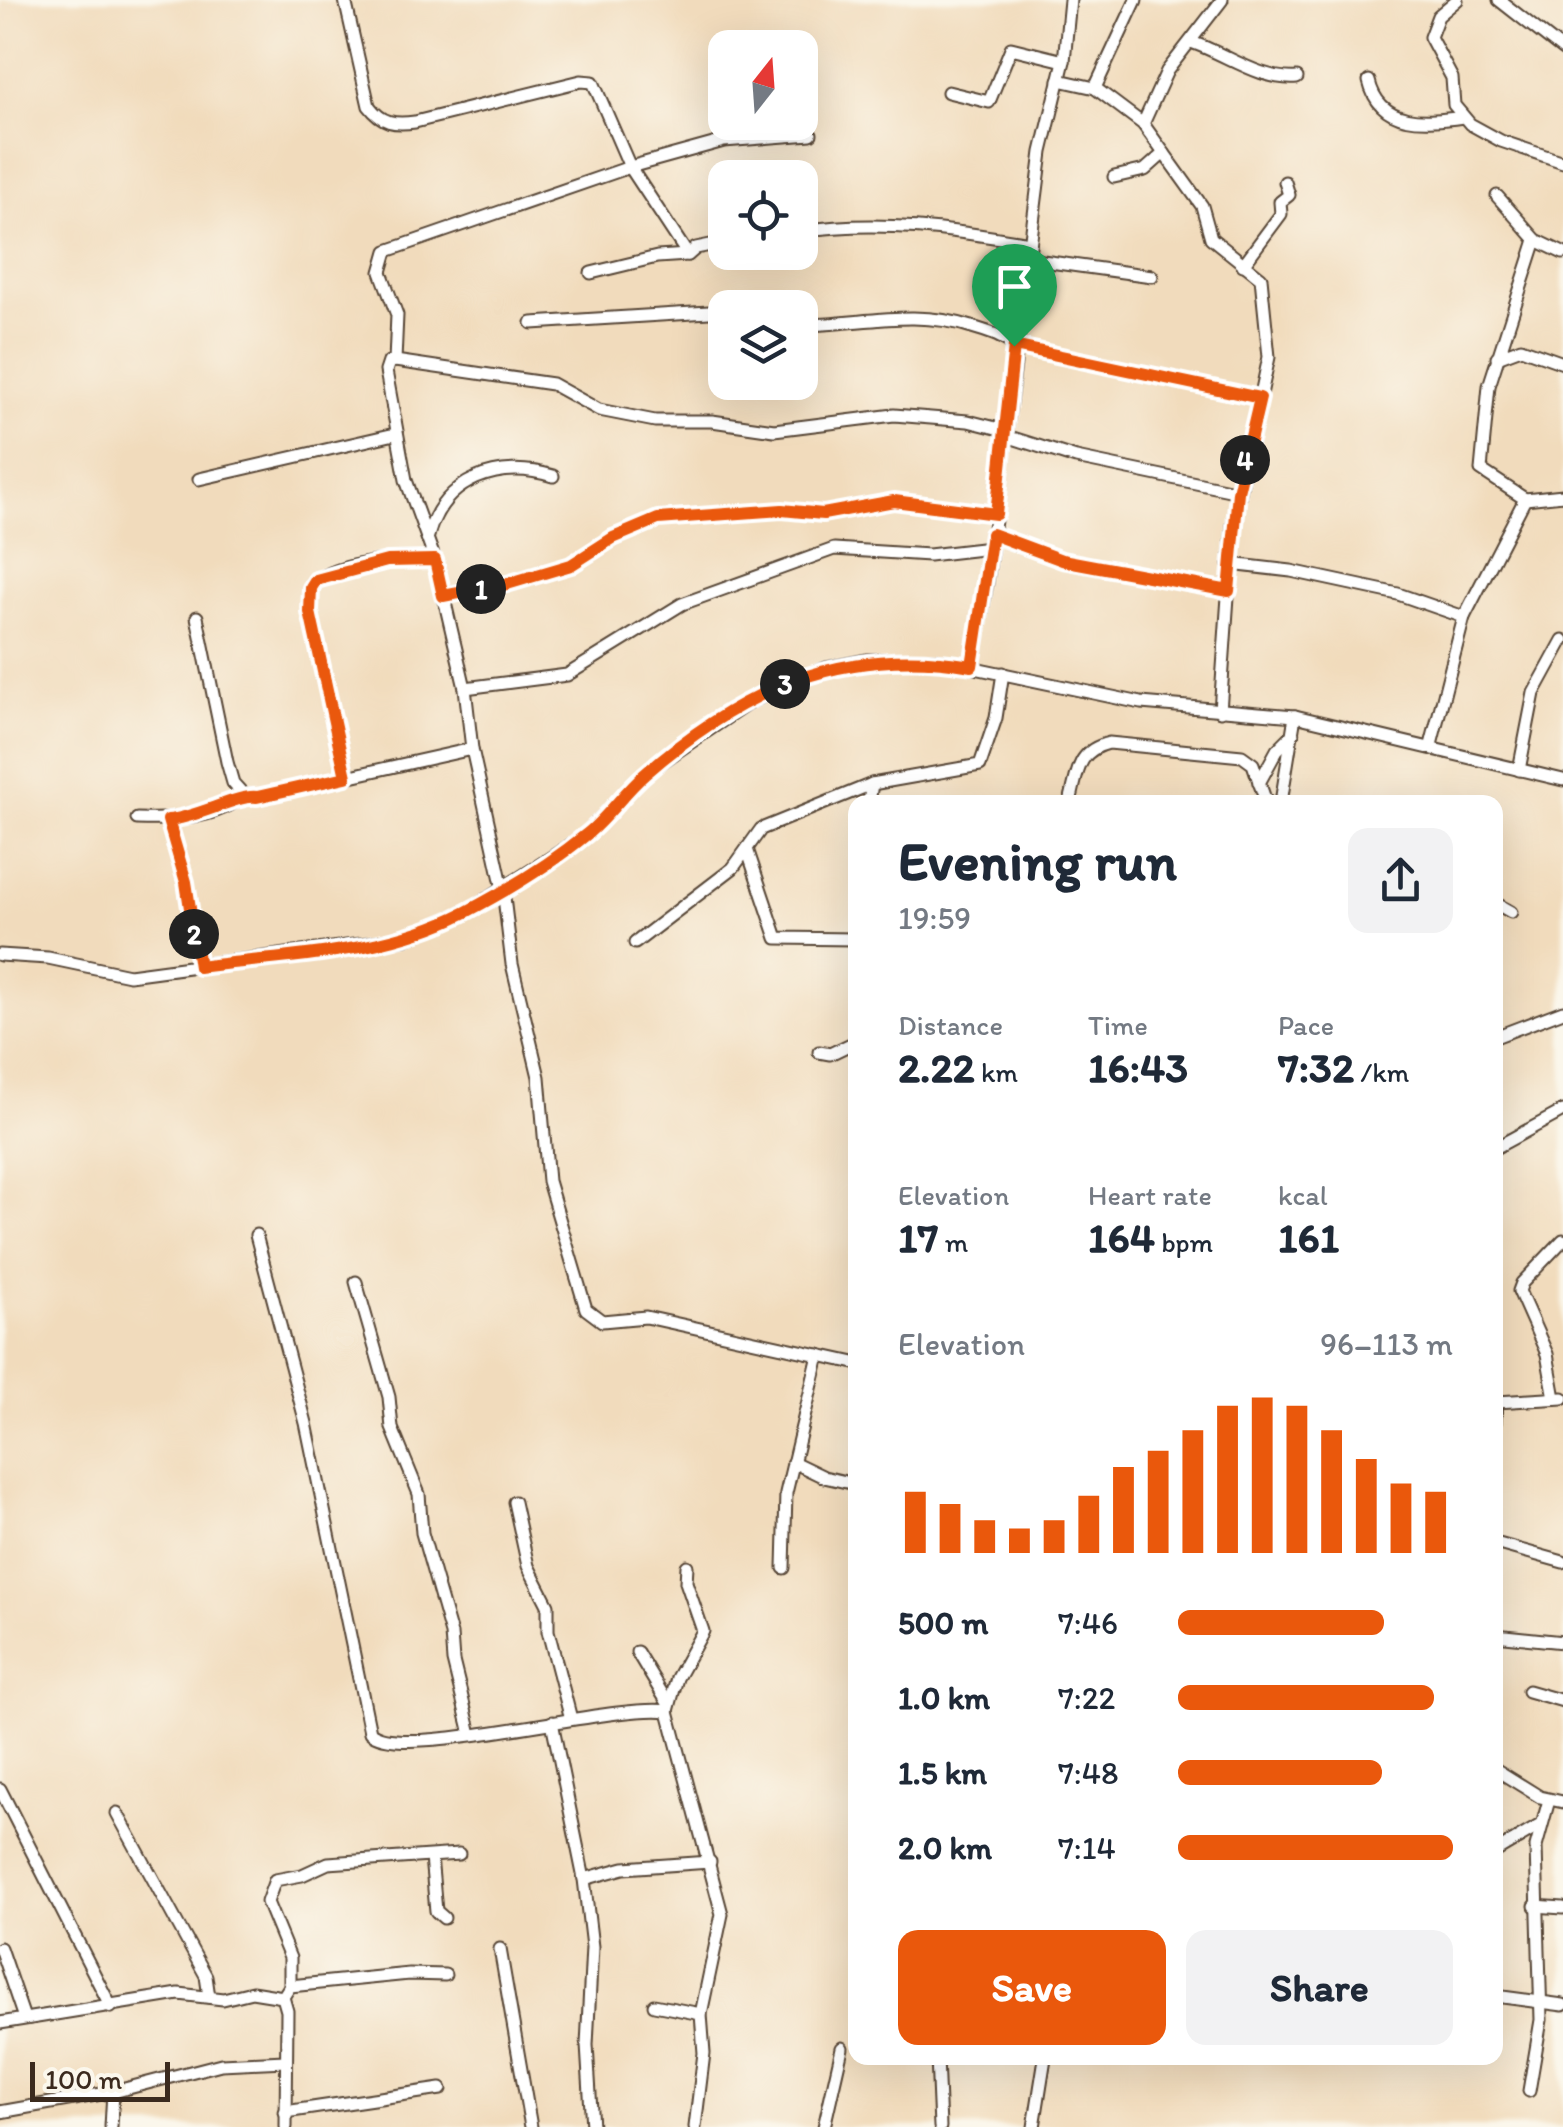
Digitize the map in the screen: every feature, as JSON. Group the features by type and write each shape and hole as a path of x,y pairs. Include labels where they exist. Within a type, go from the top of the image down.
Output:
{"street":[{"path":"346,0 368,106 379,120 415,122 588,80 599,92 630,168 688,255"},
{"path":"972,666 996,514 1014,346 1064,61 1070,0"},
{"path":"1095,88 1136,0"},
{"path":"1142,124 1168,71 1222,0"},
{"path":"1457,0 1438,16 1430,36 1452,78 1454,105 1483,134 1563,162"},
{"path":"1499,0 1563,50"},
{"path":"1190,42 1255,70 1297,78"},
{"path":"948,92 990,102 1011,48 1064,61"},
{"path":"1058,80 1095,88 1142,124 1202,206 1211,238 1261,278 1269,339 1238,492 1220,711"},
{"path":"1369,82 1379,101 1417,124 1463,117"},
{"path":"395,361 397,316 382,272 387,251 715,140"},
{"path":"1114,178 1145,170 1164,152"},
{"path":"1244,265 1281,214 1280,202 1289,194 1286,182"},
{"path":"1496,196 1536,240 1563,253"},
{"path":"818,229 891,223 1030,243"},
{"path":"1536,240 1498,357 1485,415 1481,470 1525,499 1563,495"},
{"path":"591,273 657,257 688,255 708,246"},
{"path":"1028,259 1152,276"},
{"path":"532,323 708,312"},
{"path":"818,323 884,316 938,316 1003,336 1014,346 1260,398"},
{"path":"1498,357 1522,348 1563,363"},
{"path":"848,1361 646,1317 602,1321 586,1308 548,1180 539,1077 512,964 503,889 472,749 465,688 435,560 411,498 394,434 388,362 552,384 599,410 655,421 712,421 774,430 894,415 968,421 1076,458 1238,492"},
{"path":"200,479 394,434"},
{"path":"428,536 434,515 458,485 497,473 534,470 553,476"},
{"path":"1431,746 1464,617 1525,499"},
{"path":"443,596 507,584 571,565 613,538 658,519 782,510 823,514 894,501 996,514"},
{"path":"465,688 567,675 682,604 834,549 929,555 991,541 1062,560 1229,591"},
{"path":"346,777 310,612 311,588 328,574 366,565 435,560"},
{"path":"1230,564 1290,570 1398,594 1464,617"},
{"path":"197,617 223,747 234,783 244,795"},
{"path":"1518,770 1531,706 1543,674 1563,640"},
{"path":"0,955 48,958 129,975 406,938 469,910 583,837 647,772 682,746 788,683 826,668 866,660 898,657 972,666 1140,703 1295,716 1563,780"},
{"path":"1543,674 1551,665 1563,665"},
{"path":"635,943 748,852 761,829 872,784 980,765 996,718 1003,672"},
{"path":"1282,795 1295,716"},
{"path":"1259,784 1278,750 1293,734"},
{"path":"1072,795 1080,759 1094,747 1109,744 1242,756 1253,764 1263,795"},
{"path":"137,819 168,820 204,814 244,795 257,797 472,749"},
{"path":"870,795 872,784"},
{"path":"168,820 186,882 199,967"},
{"path":"748,852 777,938 848,938"},
{"path":"1503,908 1511,912"},
{"path":"1503,1034 1563,1010"},
{"path":"819,1052 830,1054 848,1045"},
{"path":"1503,1144 1538,1128 1563,1110"},
{"path":"256,1235 306,1422 370,1732 388,1742 669,1708"},
{"path":"1503,1399 1559,1398 1547,1354 1519,1291 1563,1240"},
{"path":"356,1282 378,1370 389,1396 392,1428 420,1494 422,1533 451,1634 470,1734"},
{"path":"784,1568 784,1518 818,1355"},
{"path":"794,1462 848,1481"},
{"path":"514,1502 528,1566 548,1605 548,1631 571,1719"},
{"path":"1503,1545 1563,1562"},
{"path":"669,1708 677,1678 703,1631 686,1582 686,1566"},
{"path":"1503,1636 1563,1642"},
{"path":"637,1652 669,1708 710,1862 722,1928 701,2014 704,2052 695,2127"},
{"path":"1528,1691 1563,1700"},
{"path":"552,1722 584,1878 592,1947 587,2072 592,2127"},
{"path":"1503,1773 1556,1801 1539,1826 1503,1847"},
{"path":"0,1790 111,2007"},
{"path":"117,1813 206,1976 209,1998"},
{"path":"1529,2091 1541,2001 1536,1906 1539,1826"},
{"path":"286,2127 286,1992 290,1958 266,1902 268,1890 275,1880 302,1875 328,1862 459,1854"},
{"path":"431,1857 436,1910 444,1918"},
{"path":"584,1878 624,1868 710,1862"},
{"path":"1536,1906 1563,1908"},
{"path":"0,1948 24,2018"},
{"path":"500,1948 530,2127"},
{"path":"0,2023 179,1994 209,1998 286,1992 409,1974 445,1975"},
{"path":"1503,1997 1563,2005"},
{"path":"654,2005 701,2014"},
{"path":"824,2127 842,2048"},
{"path":"0,2112 113,2092 221,2064 285,2062"},
{"path":"937,2065 940,2127"},
{"path":"1036,2127 1045,2065"},
{"path":"285,2112 441,2089"},
{"path":"111,2127 113,2092"}],"route":[{"path":"1014,346 1260,398 1238,492 1229,591 1099,569 992,534 972,666 898,657 826,668 750,702 682,746 647,772 606,817 554,858 469,910 426,931 381,944 199,967 186,882 168,820 204,814 233,804 244,795 257,797 346,777 310,612 309,597 316,580 387,561 435,560 443,596 507,584 571,565 613,538 658,519 782,510 823,514 894,501 996,514 1014,346"}]}
